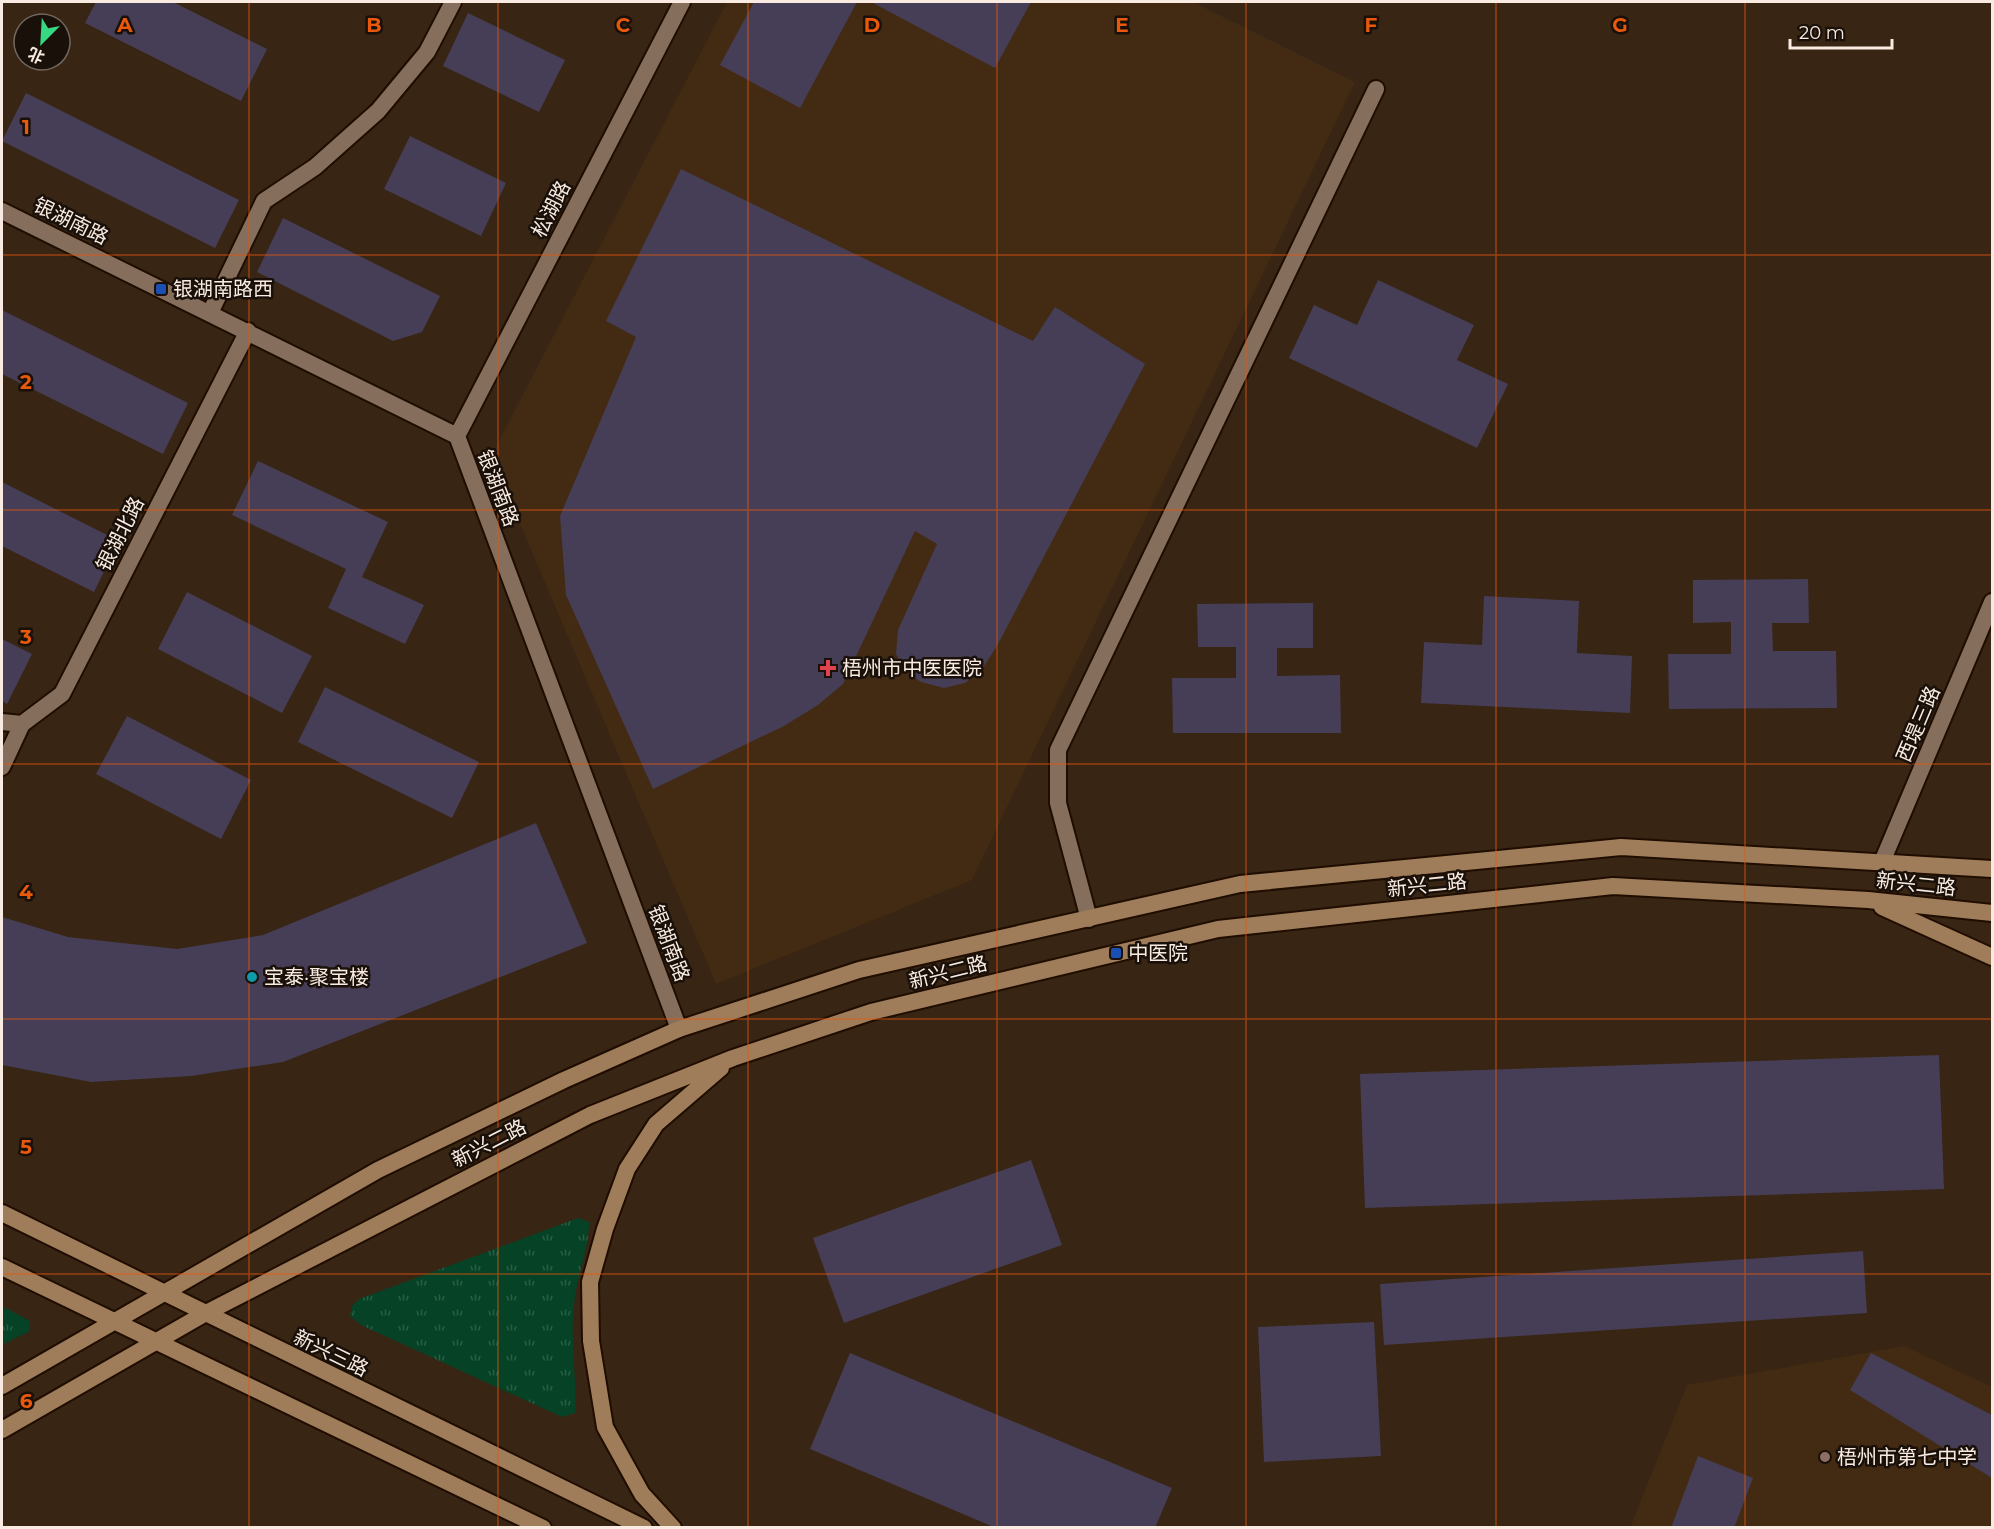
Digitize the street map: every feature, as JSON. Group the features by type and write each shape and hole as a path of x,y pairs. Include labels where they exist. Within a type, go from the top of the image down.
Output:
{"main road":[{"name":"新兴二路","path":"163,1293 378,1170 564,1080 679,1029 859,970 1240,884 1621,847 1992,869"},
{"name":"新兴二路","path":"2,1430 204,1314 590,1115 733,1058 871,1012 1218,928 1613,886 1868,900 1992,913"},
{"path":"1868,900 1992,957"},
{"path":"673,1527 642,1494 605,1426 591,1341 590,1282 605,1229 627,1170 656,1124 733,1058"},
{"name":"新兴三路","path":"2,1214 644,1527"},
{"path":"2,1267 543,1527"},
{"path":"2,1386 163,1293"}],"street":[{"path":"210,313 264,201 315,167 378,111 427,52 453,2"},
{"name":"松湖路","path":"457,436 682,2"},
{"path":"1089,919 1058,803 1058,750 1376,89"},
{"name":"银湖南路","path":"2,211 457,436 679,1029"},
{"name":"银湖北路","path":"22,724 62,694 248,331"},
{"name":"西堤三路","path":"1882,862 1992,602"},
{"path":"2,722 22,724 2,766"}],"shaded area":[{"name":"梧州市中医医院","path":"727,2 1193,2 1355,82 972,880 716,984 491,456"},
{"name":"梧州市第七中学","path":"1904,1346 1992,1387 1992,1527 1630,1528 1687,1385"}],"green space":[{"path":"578,1218 589,1222 587,1243 575,1295 573,1319 575,1413 562,1417 361,1325 350,1316 352,1306 359,1299"},
{"path":"2,1306 30,1321 30,1331 2,1345"}],"building":[{"path":"96,2 173,2 267,49 241,101 85,23"},
{"path":"754,2 857,2 800,108 720,65"},
{"path":"871,2 1031,2 995,68"},
{"path":"468,13 565,60 539,112 443,66"},
{"path":"26,93 239,200 215,248 2,141"},
{"path":"410,136 506,183 481,236 384,189"},
{"path":"681,169 1033,341 1055,307 1145,364 997,646 982,669 965,683 944,688 921,682 907,672 896,654 898,630 937,544 915,531 843,684 818,705 784,726 653,789 566,595 560,516 636,337 606,321"},
{"path":"283,218 440,296 422,332 393,341 257,272"},
{"path":"1378,280 1474,325 1457,360 1508,384 1477,448 1289,358 1314,305 1357,325"},
{"path":"2,310 188,403 163,454 2,374"},
{"path":"258,461 388,522 362,577 424,605 405,644 328,608 346,569 232,515"},
{"path":"2,482 119,541 94,592 2,546"},
{"path":"1808,579 1809,623 1772,623 1773,651 1836,651 1837,708 1669,709 1668,654 1731,654 1731,622 1693,623 1693,580"},
{"path":"187,592 312,656 282,713 158,649"},
{"path":"1484,596 1579,601 1577,653 1632,656 1630,713 1421,703 1424,642 1482,645"},
{"path":"1313,603 1313,648 1277,648 1277,676 1340,675 1341,733 1173,733 1172,678 1236,678 1236,647 1198,647 1197,604"},
{"path":"2,639 32,654 7,704 2,701"},
{"path":"325,687 479,762 452,818 298,742"},
{"path":"127,716 251,780 221,839 96,774"},
{"name":"宝泰·聚宝楼","path":"536,823 587,943 283,1062 191,1076 91,1082 2,1065 2,917 68,937 177,949 263,935"},
{"path":"1939,1055 1944,1189 1365,1208 1360,1074"},
{"path":"1031,1160 1062,1245 844,1323 813,1238"},
{"path":"1863,1251 1867,1313 1384,1345 1380,1284"},
{"path":"1374,1322 1381,1456 1264,1462 1258,1327"},
{"path":"850,1353 1172,1488 1155,1528 996,1528 810,1449"},
{"path":"1871,1353 1992,1415 1992,1478 1850,1390"},
{"path":"1698,1456 1753,1478 1734,1528 1671,1528"}],"place":[{"name":"银湖南路西","path":"161,289"},
{"name":"梧州市中医医院","path":"828,668"},
{"name":"中医院","path":"1116,953"},
{"name":"宝泰·聚宝楼","path":"252,977"},
{"name":"梧州市第七中学","path":"1825,1457"}]}
